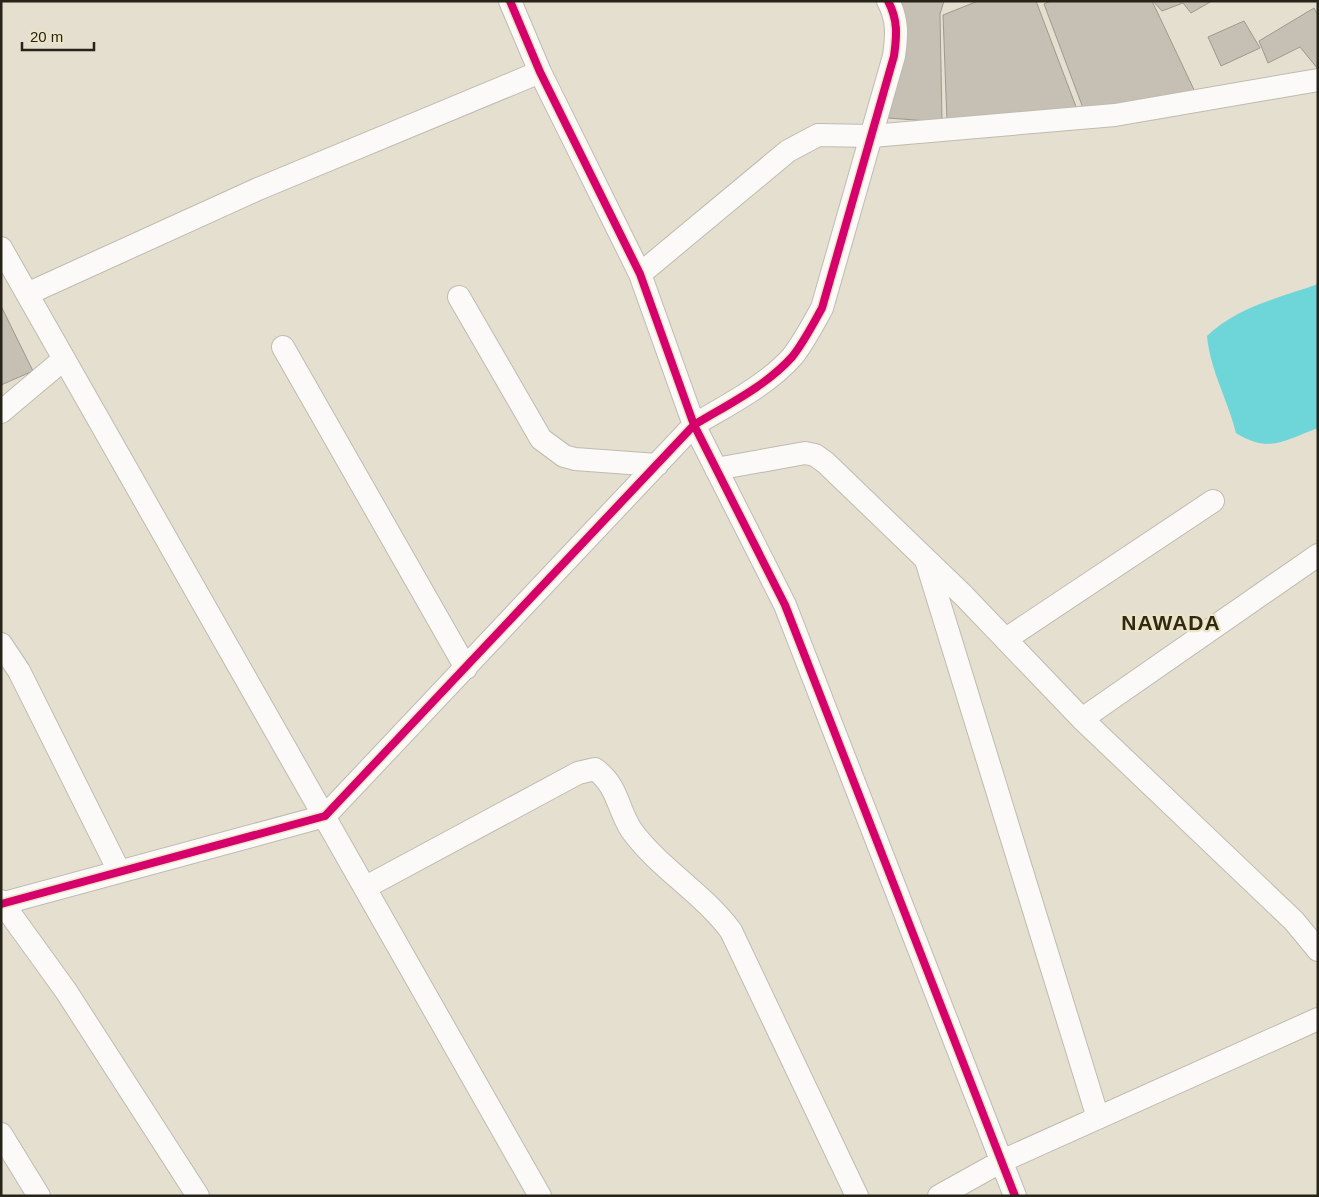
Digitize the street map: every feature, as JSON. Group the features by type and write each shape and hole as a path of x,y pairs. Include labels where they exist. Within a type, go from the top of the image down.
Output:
{"street":[{"path":"510,1 540,72 640,274 694,425 785,605 1015,1196"},
{"path":"198,1196 66,991 2,903 326,816 694,425 768,379 791,357 805,338 822,308 894,56 898,30 894,12 888,1"},
{"path":"27,294 258,189 540,72"},
{"path":"640,274 800,143 818,135 872,136 1115,115 1318,80"},
{"path":"1,248 326,816 540,1196"},
{"path":"459,297 541,439 552,449 564,456 575,459 657,465"},
{"path":"283,347 466,668"},
{"path":"1,412 64,359"},
{"path":"716,469 805,453 815,455 826,463 925,558 1082,719 1294,921 1318,950"},
{"path":"1006,639 1213,501"},
{"path":"1082,719 1318,555"},
{"path":"925,558 1098,1118"},
{"path":"1,644 19,671 119,871"},
{"path":"366,887 578,773 595,769 606,777 615,791 635,834 655,856 718,913 731,931 858,1196"},
{"path":"939,1196 1002,1161 1318,1019"},
{"path":"1,1134 39,1196"}],"water":[{"path":"1318,284 1318,428 1277,443 1268,444 1258,443 1236,433 1215,373 1207,336 1245,310"}],"building":[{"path":"900,1 944,1 940,14 942,122 888,118 902,66"},
{"path":"978,1 1036,1 1078,112 947,121 943,15"},
{"path":"1051,1 1152,1 1196,94 1083,108 1044,4"},
{"path":"1153,1 1212,1 1191,13 1183,3 1162,11"},
{"path":"1314,8 1318,15 1318,69 1300,47 1268,63 1259,41"},
{"path":"1244,21 1260,48 1221,66 1208,37"},
{"path":"1,306 33,371 1,385"}],"cycle path":[{"path":"510,1 540,72 640,274 694,425 785,605 1015,1196"},
{"path":"1,904 325,816 694,425 758,386 792,357 822,308 894,56 896,28 894,15 888,1"}],"district":[{"name":"NAWADA","path":"1171,622"}]}
